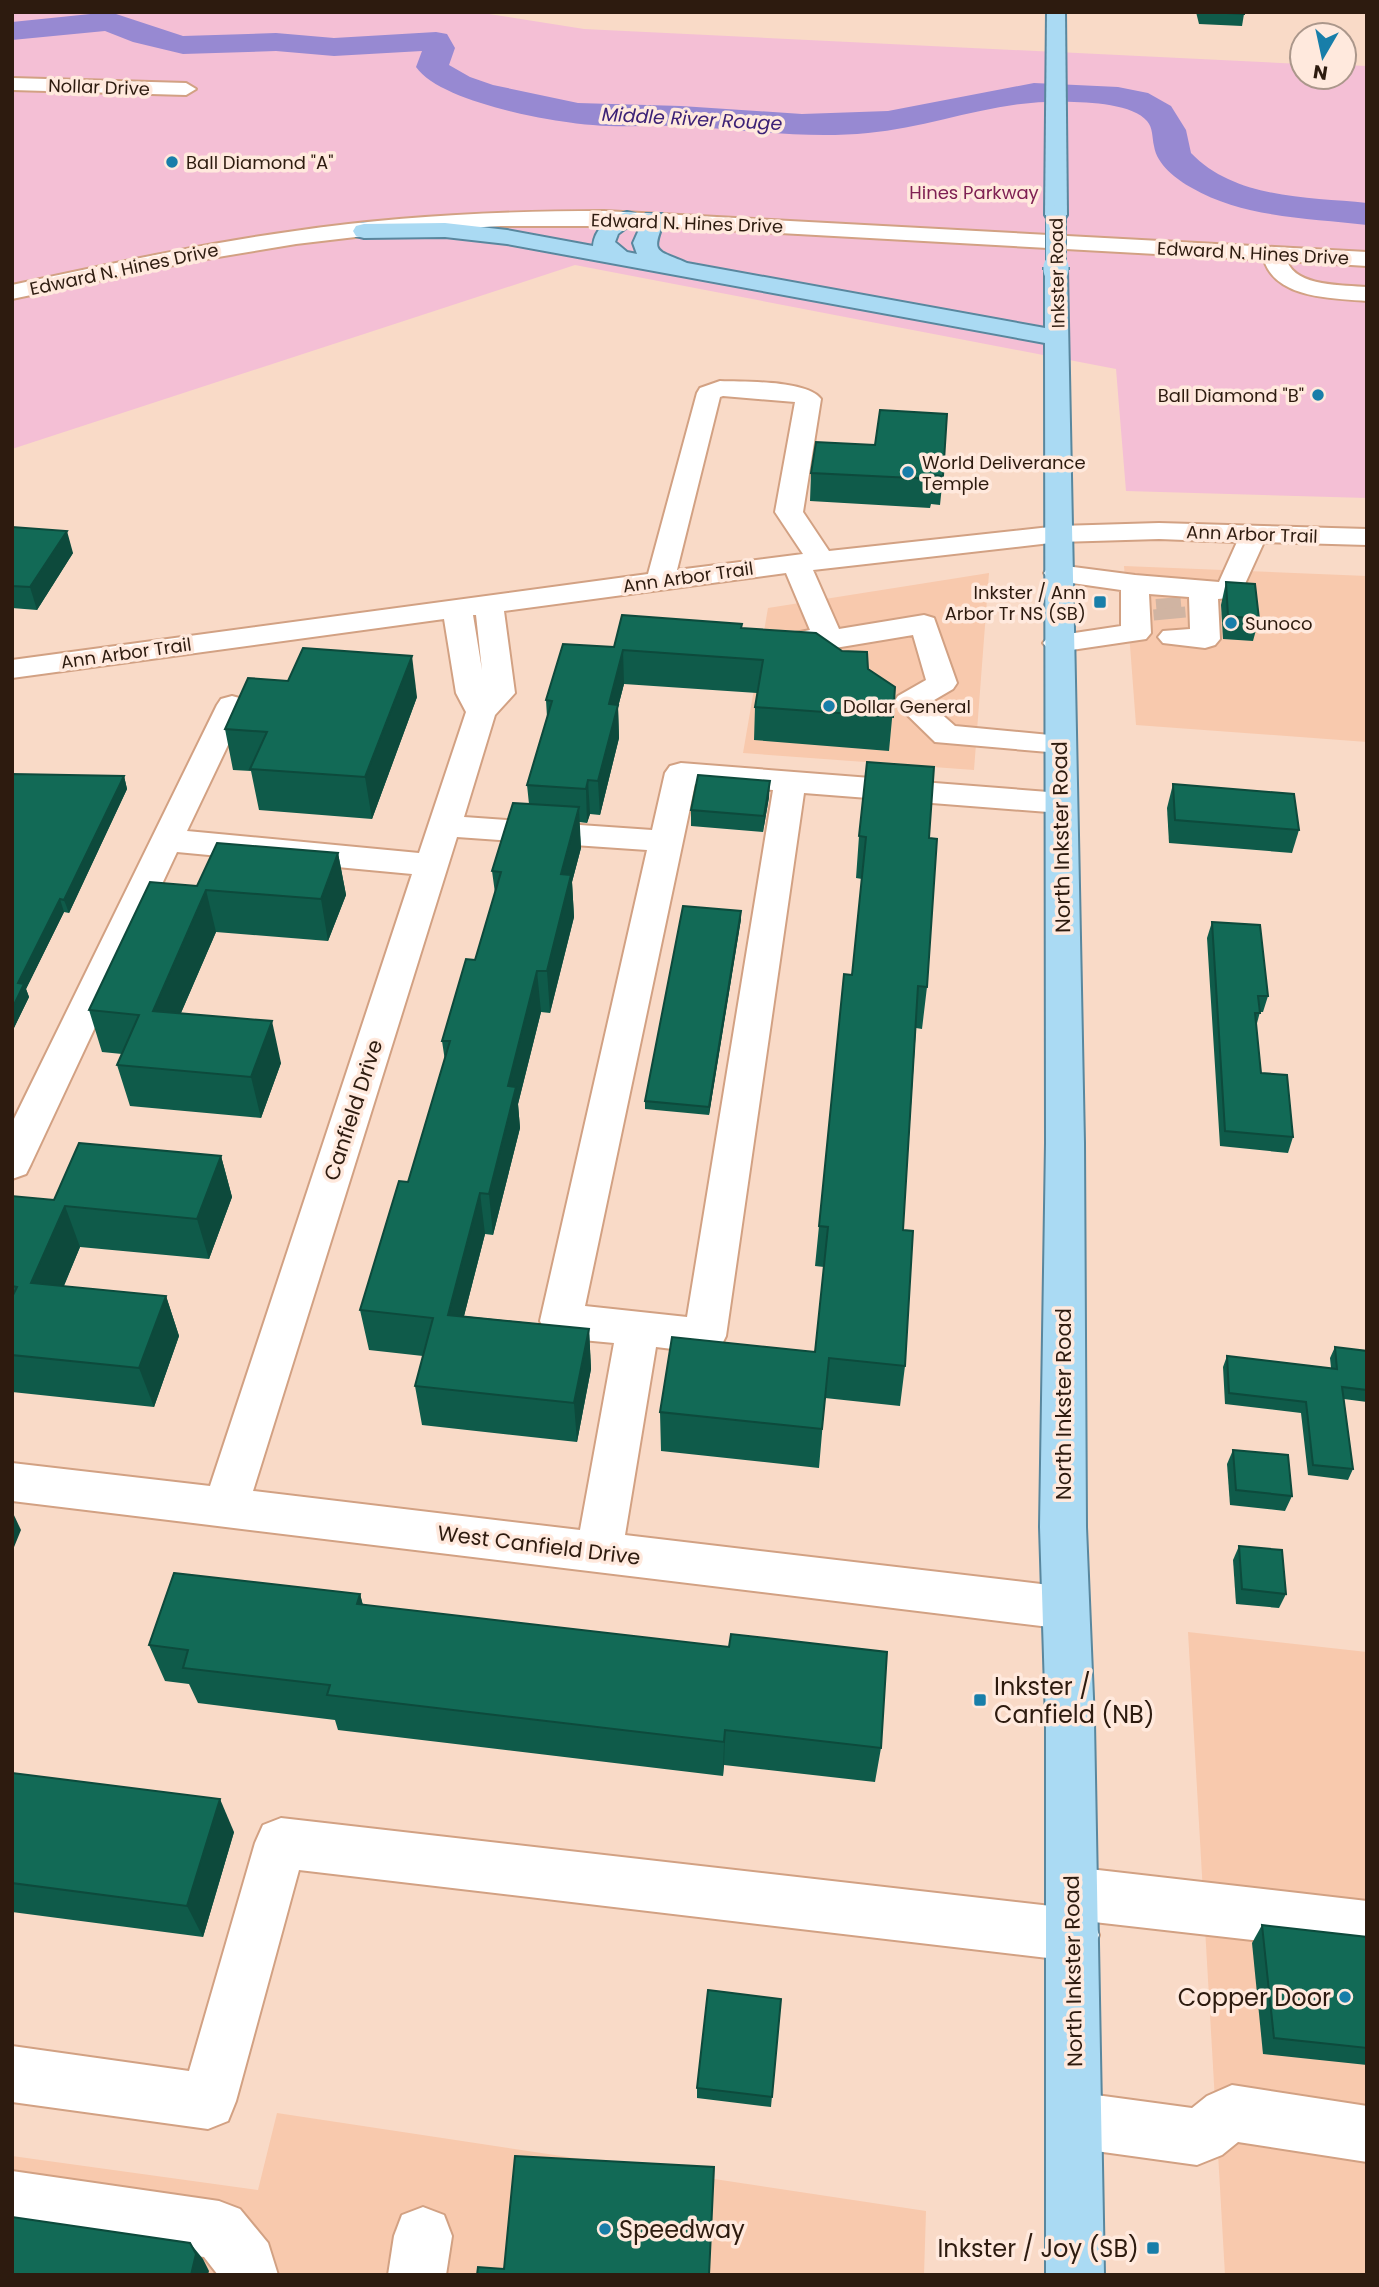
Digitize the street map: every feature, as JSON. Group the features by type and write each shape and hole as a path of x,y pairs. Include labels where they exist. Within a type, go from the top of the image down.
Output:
{"main road":[{"name":"Inkster Road","path":"1056,12 1059,534"},
{"path":"621,258 604,248 603,241 608,231 627,219"},
{"path":"654,219 645,243 646,251 663,262 690,271"},
{"path":"364,231 421,229 477,232 1058,338"},
{"name":"North Inkster Road","path":"1059,534 1065,1143 1063,1527 1070,1722 1075,2275"}],"street":[{"name":"Nollar Drive","path":"12,84 186,89"},
{"name":"Edward N. Hines Drive","path":"12,292 249,244 364,231 527,220 654,219 1274,256 1367,259"},
{"path":"1274,256 1280,272 1289,279 1335,291 1367,294"},
{"path":"660,581 709,393 720,388 799,394 808,399 789,512 809,562 829,639 859,663"},
{"name":"Ann Arbor Trail","path":"12,669 660,581 1059,534 1166,584 1254,534 1367,537"},
{"path":"1058,573 1135,584 1166,584 1229,591 1254,534"},
{"path":"1135,584 1136,633"},
{"path":"1166,584 1205,639 1203,589"},
{"path":"1136,633 1166,584"},
{"name":"Canfield Drive","path":"225,1508 481,712 500,693 489,604"},
{"path":"457,608 471,693 481,712"},
{"path":"775,638 829,639 924,624 943,683 899,694 946,735 1060,744"},
{"path":"1058,643 1136,633"},
{"path":"12,1164 232,705"},
{"path":"790,782 705,1336 561,1321 681,774 790,782 1061,803"},
{"path":"444,826 666,841"},
{"path":"166,840 432,865"},
{"path":"599,1552 638,1328"},
{"name":"West Canfield Drive","path":"12,1482 1066,1608"},
{"path":"12,2074 208,2101 281,1843 1072,1914 1367,1927"},
{"path":"1074,2120 1197,2137 1208,2134 1218,2119 1231,2113 1367,2134"},
{"path":"12,2200 219,2230 247,2264 249,2275"}],"shaded area":[{"path":"1124,566 1367,576 1367,742 1136,725"},
{"path":"989,573 974,770 743,753 768,608"},
{"path":"1188,1632 1367,1652 1367,2275 1225,2275"},
{"path":"277,2113 926,2211 924,2275 12,2275 12,2156 258,2190"}],"green space":[{"name":"Hines Parkway","path":"12,12 476,12 584,29 1288,63 1288,91 1358,91 1358,66 1367,66 1367,498 1126,491 1116,369 575,265 12,449"}],"building":[{"path":"1209,12 1244,12 1244,14"},
{"path":"880,410 947,414 943,476 933,475 933,479 811,473 816,442 875,445"},
{"path":"12,527 67,531 30,587 12,586"},
{"path":"1226,582 1255,584 1259,619 1228,616"},
{"path":"622,615 742,624 741,628 816,633 842,651 867,652 868,669 895,687 893,717 755,707 763,660 623,650 609,704 618,705 598,781 588,780 586,789 527,785 552,701 546,700 563,644 614,647"},
{"path":"303,648 412,656 365,777 250,769 267,732 225,729 248,678 288,681"},
{"path":"867,762 934,767 929,838 937,839 927,987 918,986 903,1230 913,1231 905,1366 829,1358 822,1429 660,1412 672,1337 815,1352 828,1227 819,1226 844,974 852,975 866,837 859,836"},
{"path":"12,774 124,776 64,900 60,899 18,983 24,984 12,1009"},
{"path":"698,775 770,781 764,816 691,810"},
{"path":"1173,784 1294,794 1299,830 1175,820"},
{"path":"513,803 579,807 561,874 571,875 547,971 537,971 508,1086 516,1087 489,1194 480,1193 448,1315 589,1329 574,1403 415,1386 433,1318 360,1310 399,1181 408,1182 450,1041 442,1041 466,959 475,960 501,872 492,871"},
{"path":"217,843 338,853 321,899 206,890 153,1011 272,1021 251,1077 117,1065 139,1015 89,1010 150,882 197,886"},
{"path":"683,906 741,911 709,1107 645,1101"},
{"path":"1212,922 1260,925 1268,996 1258,996 1260,1013 1255,1013 1261,1073 1287,1075 1293,1137 1225,1131"},
{"path":"79,1143 221,1156 197,1219 65,1206 31,1283 166,1296 139,1368 12,1355 12,1297 17,1287 12,1286 12,1196 54,1200"},
{"path":"1335,1347 1367,1351 1367,1390 1342,1387 1353,1469 1313,1465 1306,1402 1229,1393 1227,1356 1337,1369"},
{"path":"1233,1450 1288,1455 1292,1496 1236,1490"},
{"path":"1239,1546 1282,1550 1286,1594 1242,1589"},
{"path":"174,1573 360,1594 357,1604 729,1647 731,1634 887,1652 881,1748 725,1730 724,1742 327,1695 330,1685 183,1668 188,1650 149,1645"},
{"path":"12,1773 220,1799 187,1906 12,1883"},
{"path":"1262,1925 1367,1937 1367,2048 1274,2038"},
{"path":"708,1990 781,1999 772,2097 697,2088"},
{"path":"515,2156 714,2167 709,2275 477,2275 478,2267 504,2269"},
{"path":"12,2217 190,2243 196,2254 191,2275 12,2275"}],"waterway":[{"name":"Middle River Rouge","path":"12,31 108,21 144,35 183,45 276,42 334,47 436,41 439,48 432,67 441,76 459,84 532,105 605,116 681,116 824,125 888,121 985,100 1034,93 1066,92 1118,97 1145,104 1159,114 1169,130 1172,149 1177,159 1193,174 1223,190 1263,202 1367,214"}],"tunnel":[{"path":"1168,598 1169,610"},
{"path":"1169,608 1170,619"}],"place":[{"name":"Ball Diamond \"A\"","path":"172,162"},
{"name":"Ball Diamond \"B\"","path":"1318,395"},
{"name":"World Deliverance Temple","path":"908,472"},
{"name":"Inkster / Ann Arbor Tr NS (SB)","path":"1100,602"},
{"name":"Sunoco","path":"1231,623"},
{"name":"Dollar General","path":"829,706"},
{"name":"Inkster / Canfield (NB)","path":"980,1700"},
{"name":"Copper Door","path":"1345,1997"},
{"name":"Speedway","path":"605,2229"},
{"name":"Inkster / Joy (SB)","path":"1153,2248"}]}
